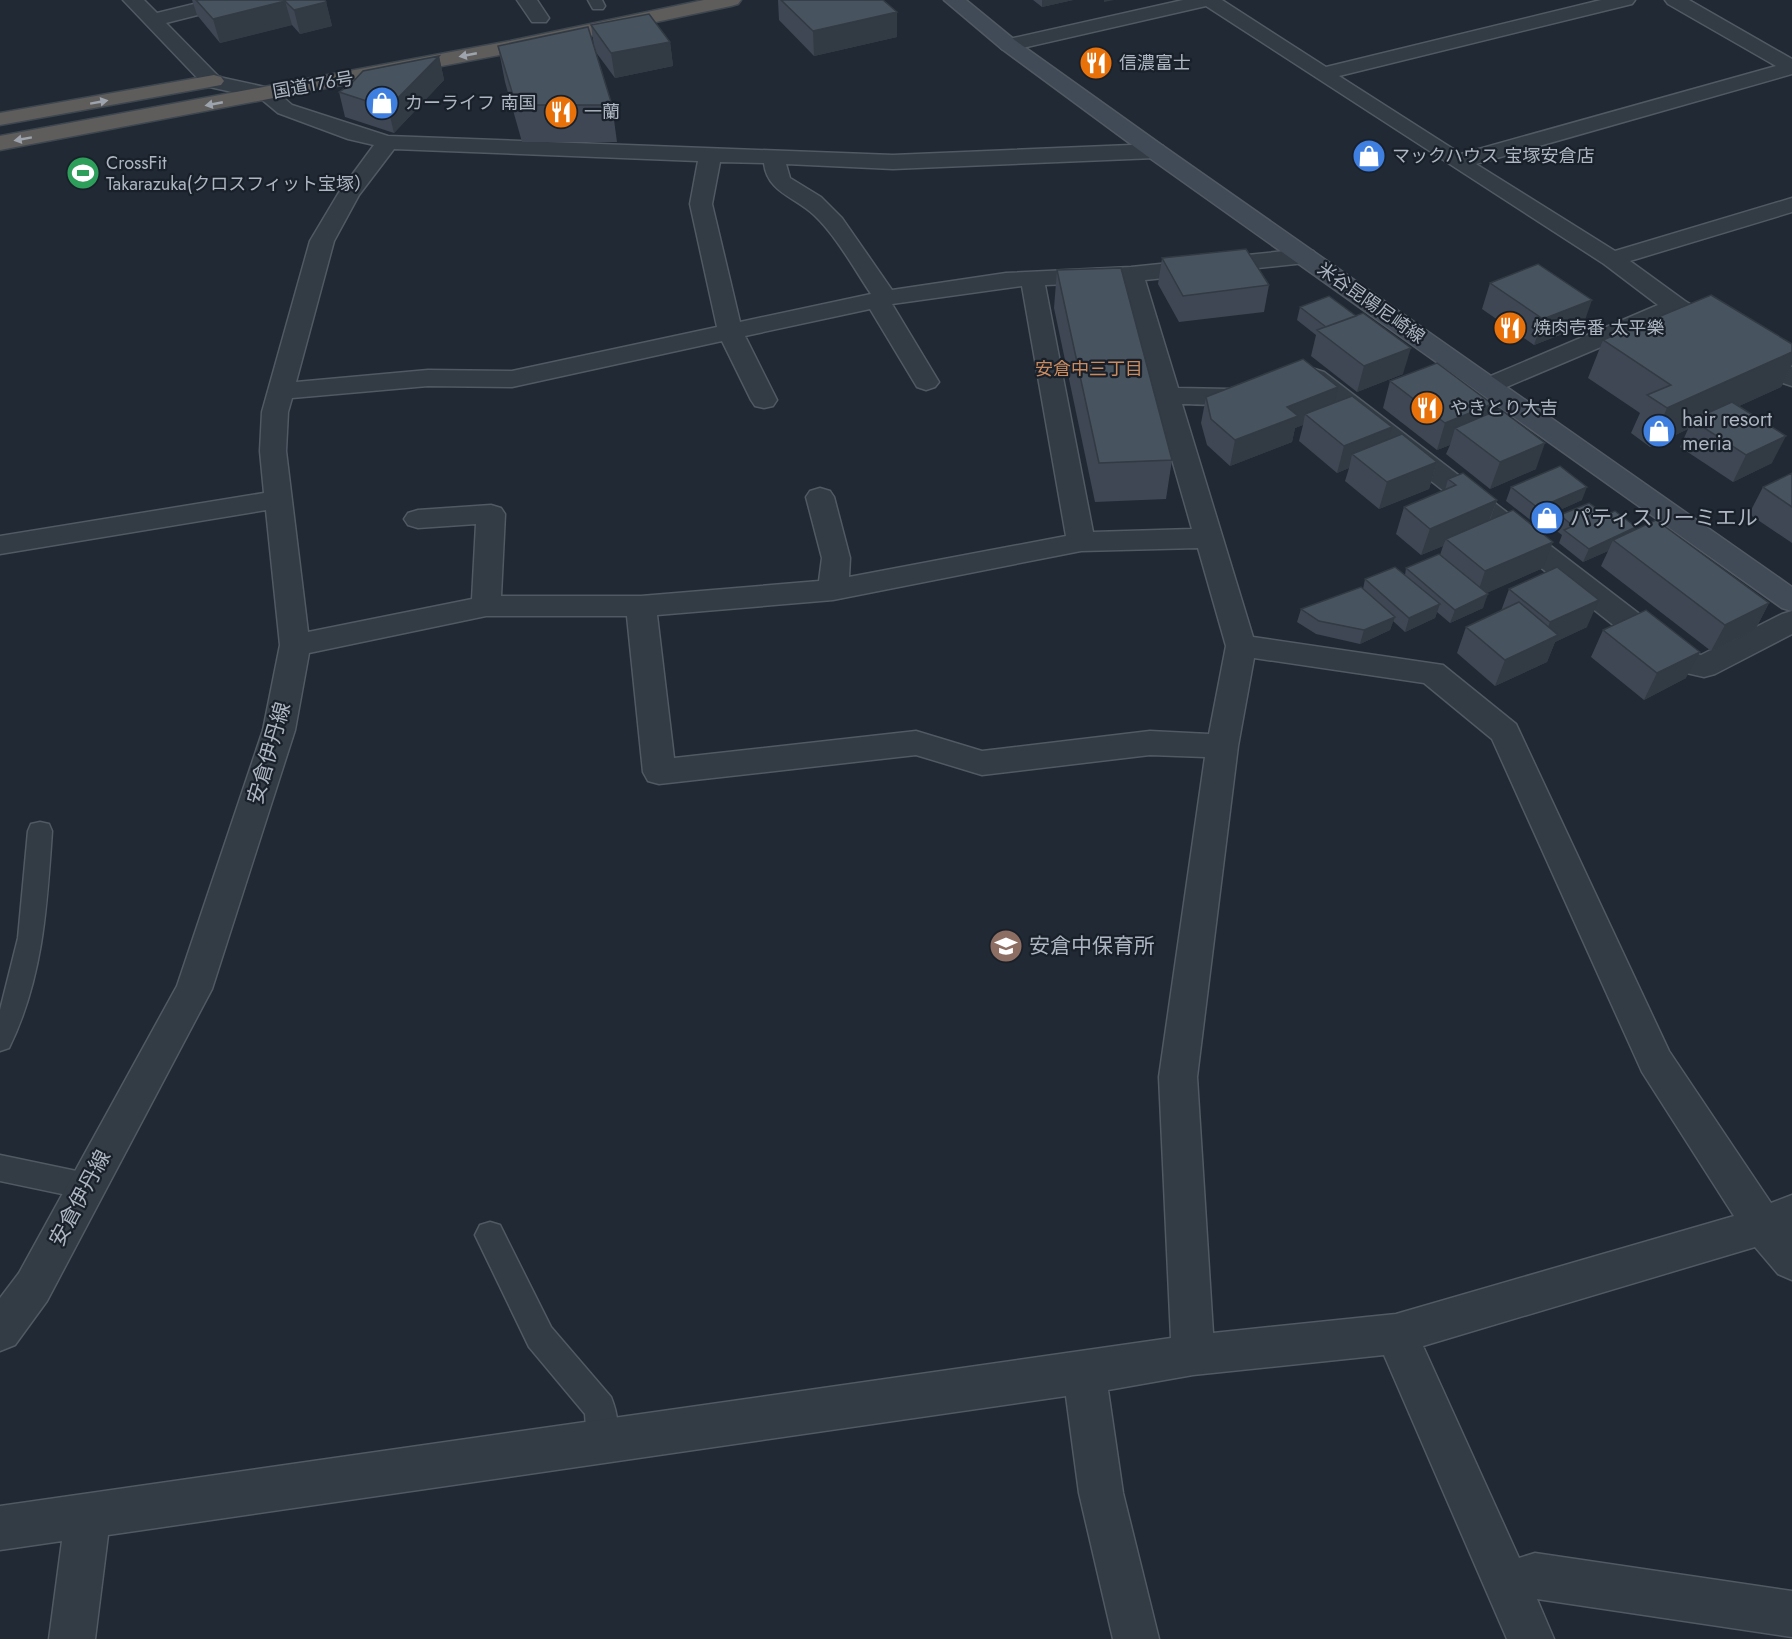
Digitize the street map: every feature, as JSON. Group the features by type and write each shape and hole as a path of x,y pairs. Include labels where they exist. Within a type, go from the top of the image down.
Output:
{"highway":[{"name":"国道176号","path":"0,143 263,83 510,47 730,0"},
{"path":"515,23 581,9"},
{"path":"0,119 212,82"}],"main road":[{"name":"米谷昆陽尼崎線","path":"954,0 1010,45 1155,151 1792,601"}],"street":[{"path":"133,0 212,82 263,83 285,109 356,134 388,142 893,162 1155,151"},
{"path":"153,20 234,0"},
{"path":"526,0 581,9"},
{"path":"1010,45 1209,0 1612,259 1676,306 1792,378"},
{"path":"1321,74 1625,0"},
{"path":"1675,0 1792,67"},
{"path":"1458,162 1792,67"},
{"name":"安倉伊丹線","path":"0,1331 33,1287 194,989 279,730 296,645 273,451 275,412 322,241 349,194 388,142"},
{"path":"710,155 700,204 730,331 764,400"},
{"path":"774,158 775,174 779,182 814,202 835,225 882,299 926,382"},
{"path":"1612,259 1788,210"},
{"path":"280,391 428,378 512,379 882,299 1032,278 1131,274 1305,256"},
{"path":"1131,274 1241,646 1222,746 1178,1077 1193,1355"},
{"path":"1032,278 1081,542"},
{"path":"1488,386 1676,306"},
{"path":"1167,396 1232,397 1302,373 1315,377 1680,661 1704,666 1792,621"},
{"path":"820,497 836,558 833,590"},
{"path":"0,545 279,499"},
{"path":"418,519 491,514 486,606"},
{"path":"296,645 486,606 641,606 833,590 1081,542 1208,538"},
{"path":"641,606 659,772 916,743 982,763 1150,743 1222,746"},
{"path":"1241,646 1432,673 1505,732 1655,1061 1778,1220 1792,1261"},
{"path":"0,1528 1084,1373 1193,1355 1396,1334 1778,1220"},
{"path":"1396,1334 1531,1639"},
{"path":"1084,1373 1101,1493 1136,1639"},
{"path":"72,1639 88,1515"},
{"path":"1507,1585 1535,1576 1792,1614"}],"lane":[{"path":"0,1040 11,1020 32,935 40,831"},
{"path":"0,1168 86,1186"},
{"path":"490,1235 540,1337 600,1408 603,1441"}],"building":[{"path":"196,0 325,0 326,2 294,10 285,1 213,19"},
{"path":"781,0 883,0 897,12 813,31"},
{"path":"649,14 670,42 611,53 591,25"},
{"path":"588,27 612,105 516,105 498,46"},
{"path":"439,56 388,108 339,92 350,85 363,71"},
{"path":"1246,249 1269,285 1183,296 1162,258"},
{"path":"1538,264 1592,300 1543,319 1490,283"},
{"path":"1121,268 1172,460 1099,463 1057,270"},
{"path":"1711,295 1792,344 1792,352 1667,408 1647,395 1671,385 1603,340"},
{"path":"1329,296 1356,316 1326,327 1300,307"},
{"path":"1363,313 1411,348 1364,366 1317,330"},
{"path":"1303,359 1338,387 1287,407 1298,416 1235,440 1211,419 1206,397"},
{"path":"1437,363 1492,404 1445,423 1390,381"},
{"path":"1352,396 1392,427 1344,446 1305,414"},
{"path":"1732,402 1786,436 1746,455 1692,420"},
{"path":"1500,409 1545,443 1500,462 1455,428"},
{"path":"1402,434 1437,462 1387,482 1352,454"},
{"path":"1560,466 1587,487 1538,508 1511,487"},
{"path":"1463,473 1497,500 1430,529 1404,507 1456,485 1448,479"},
{"path":"1792,473 1792,507 1763,487"},
{"path":"1589,503 1606,515 1615,511 1636,527 1589,549 1564,530 1573,526 1560,515"},
{"path":"1513,510 1553,542 1485,571 1446,539"},
{"path":"1656,520 1769,603 1725,625 1613,540"},
{"path":"1439,554 1488,594 1455,610 1406,568"},
{"path":"1395,567 1440,604 1409,618 1365,579"},
{"path":"1557,567 1599,600 1550,622 1509,589"},
{"path":"1361,587 1395,617 1364,630 1319,621 1301,609"},
{"path":"1519,602 1558,635 1505,660 1466,627"},
{"path":"1646,610 1700,652 1657,673 1603,630"}],"place":[{"name":"信濃富士","path":"1096,63"},
{"name":"カーライフ 南国","path":"382,103"},
{"name":"一蘭","path":"561,112"},
{"name":"マックハウス 宝塚安倉店","path":"1369,156"},
{"name":"CrossFit Takarazuka(クロスフィット宝塚）","path":"83,173"},
{"name":"焼肉壱番 太平樂","path":"1510,328"},
{"name":"やきとり大吉","path":"1427,408"},
{"name":"hair resort meria","path":"1659,431"},
{"name":"パティスリーミエル","path":"1547,518"},
{"name":"安倉中保育所","path":"1006,946"}],"district":[{"name":"安倉中三丁目","path":"1089,369"}]}
